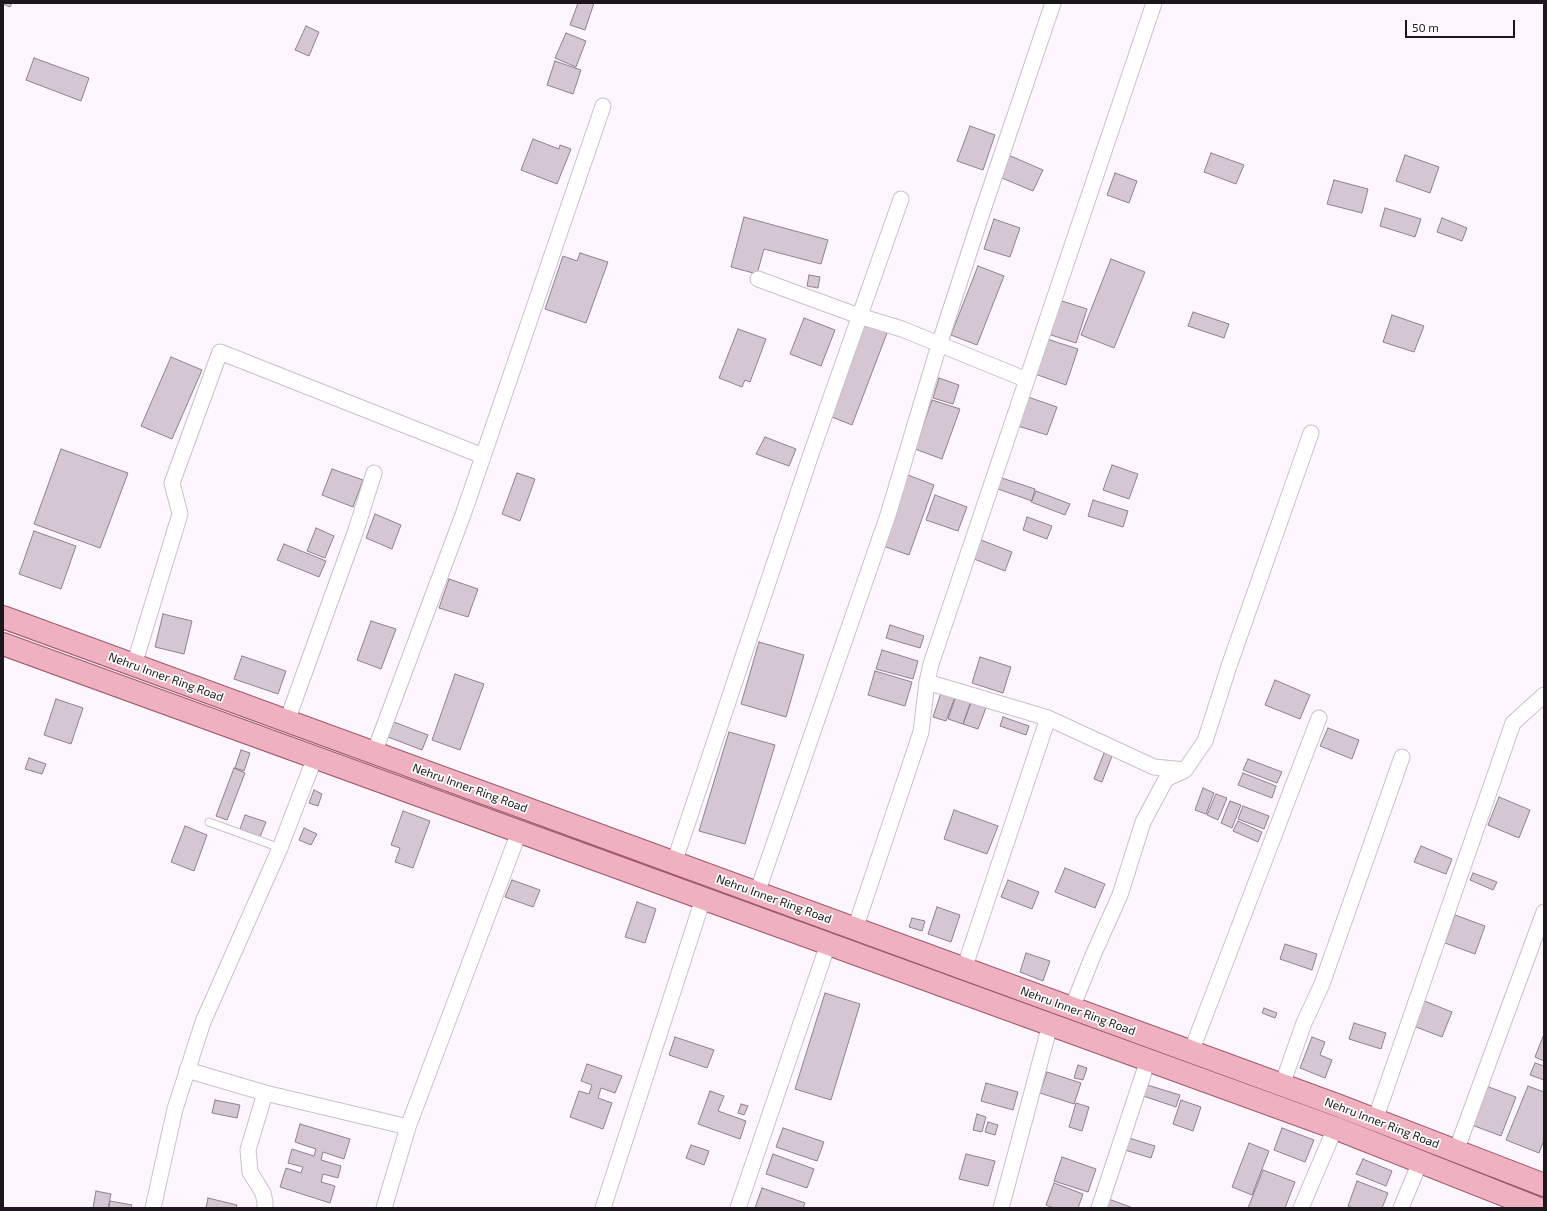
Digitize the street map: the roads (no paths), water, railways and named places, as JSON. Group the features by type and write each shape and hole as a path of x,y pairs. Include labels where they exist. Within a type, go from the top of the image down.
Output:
{"main road":[{"name":"Nehru Inner Ring Road","path":"3,617 1282,1085 1544,1185"},
{"path":"3,644 1335,1128 1537,1208"}],"street":[{"path":"757,893 888,515 939,345 1053,3"},
{"path":"855,929 921,732 927,682 931,664 1154,3"},
{"path":"374,753 464,512 603,106"},
{"path":"674,863 811,454 901,199"},
{"path":"758,279 859,316 902,329 1027,380"},
{"path":"134,665 180,514 172,483 220,352 483,456"},
{"path":"1072,1008 1094,953 1120,895 1143,822 1166,779 1185,770 1205,741 1311,433"},
{"path":"287,721 356,530 374,473"},
{"path":"927,682 1048,718 1154,767 1185,770"},
{"path":"1375,1120 1513,723 1544,695"},
{"path":"964,969 1048,718"},
{"path":"1191,1052 1319,718"},
{"path":"153,1208 175,1109 203,1022 280,848 315,757"},
{"path":"1282,1085 1304,1023 1322,984 1402,757"},
{"path":"384,1208 408,1128 519,832"},
{"path":"603,1208 703,899"},
{"path":"1456,1151 1544,912"},
{"path":"738,1208 828,944"},
{"path":"1001,1208 1050,1025"},
{"path":"1099,1208 1148,1060"},
{"path":"187,1070 265,1093 408,1128"},
{"path":"265,1093 248,1150 250,1172 263,1193 265,1208"},
{"path":"1301,1208 1335,1128"},
{"path":"1401,1208 1420,1162"}],"lane":[{"path":"209,822 280,848"}]}
